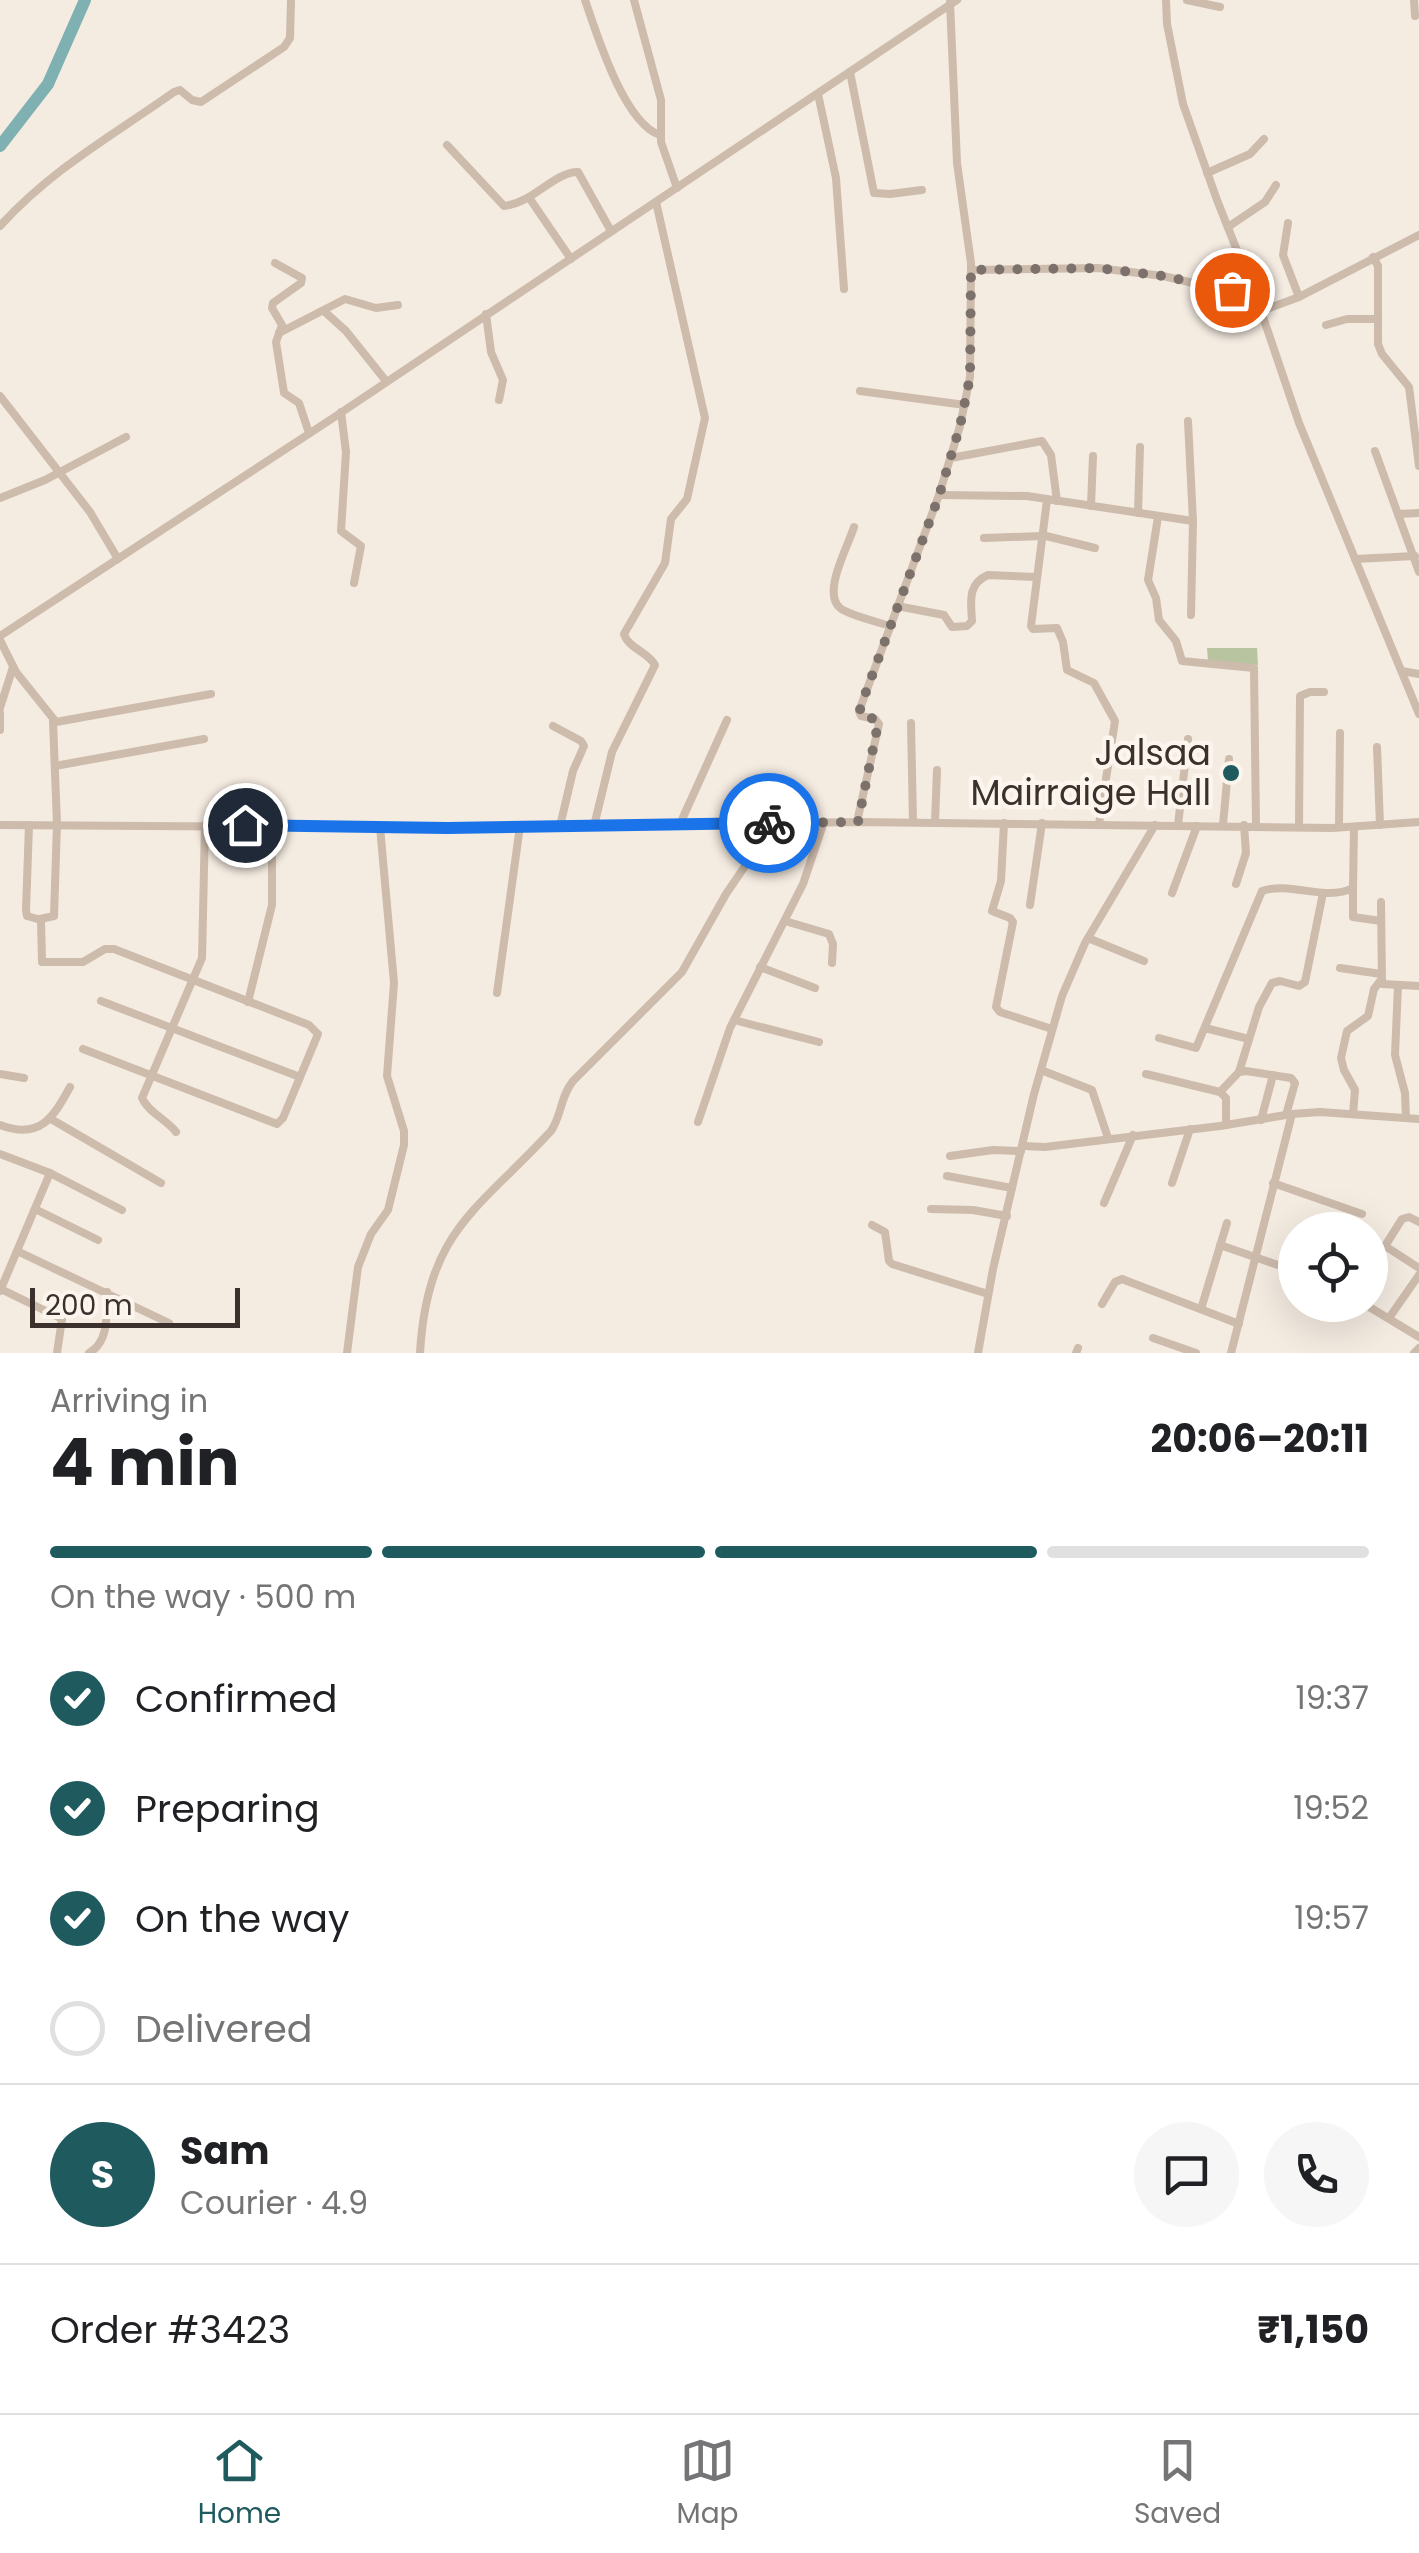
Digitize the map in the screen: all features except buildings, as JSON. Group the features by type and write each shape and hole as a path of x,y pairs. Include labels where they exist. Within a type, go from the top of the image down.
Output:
{"street":[{"path":"0,226 57,171 174,92 180,90 201,102 284,47 290,38 291,0"},
{"path":"585,0 629,104 646,129 660,135"},
{"path":"634,0 661,100 660,135 677,188"},
{"path":"1166,0 1183,104 1299,423 1419,714"},
{"path":"1187,0 1220,7"},
{"path":"1414,0 1415,16"},
{"path":"29,825 26,910 27,916 40,919 54,916 57,824 53,721 13,667 0,638 952,1"},
{"path":"858,822 878,724 875,719 861,716 860,710 939,496 966,405 970,377 971,270 956,152 952,1"},
{"path":"850,72 874,193 922,190"},
{"path":"818,94 836,178 844,289"},
{"path":"1208,173 1250,154 1264,138"},
{"path":"446,144 504,206 530,199 556,180 576,172 612,231"},
{"path":"1228,227 1265,202 1276,185"},
{"path":"530,199 570,258"},
{"path":"594,826 612,752 655,666 625,640 624,634 665,563 671,518 687,499 705,418 656,202"},
{"path":"1288,223 1283,250 1299,296"},
{"path":"1261,310 1299,296 1418,237"},
{"path":"1373,258 1378,266 1377,319 1382,354 1405,379 1416,409 1419,466"},
{"path":"274,263 302,281 273,303 273,310 282,326 276,342 284,393 299,402 310,433"},
{"path":"971,270 1098,268 1163,276 1223,290 1252,288"},
{"path":"279,333 348,299 376,308 398,304"},
{"path":"324,312 346,331 386,380"},
{"path":"486,314 491,352 502,380 499,400"},
{"path":"1326,325 1347,319 1377,319"},
{"path":"860,391 966,405"},
{"path":"0,396 96,520 118,559"},
{"path":"341,412 346,452 341,531 361,546 354,583"},
{"path":"1188,421 1193,521 1191,615"},
{"path":"0,498 126,437"},
{"path":"951,458 1042,441 1051,455 1052,500 1042,536 1032,628 1057,628 1064,642 1067,670 1094,683 1114,721 1098,824"},
{"path":"1138,513 1140,447"},
{"path":"1375,452 1419,572"},
{"path":"1091,506 1093,456"},
{"path":"939,496 1021,495 1193,521"},
{"path":"1398,514 1419,513"},
{"path":"1158,516 1148,580 1159,620 1176,642 1182,661 1254,668 1256,825"},
{"path":"854,527 832,594 843,610 890,626"},
{"path":"984,538 1042,536 1095,548"},
{"path":"1355,560 1416,556"},
{"path":"897,606 944,615 952,626 967,626 972,621 970,592 981,578 1037,576"},
{"path":"0,730 0,711 13,667"},
{"path":"1402,672 1419,674"},
{"path":"1299,827 1300,696 1324,692"},
{"path":"53,721 66,722 212,694"},
{"path":"680,824 726,720"},
{"path":"911,723 912,822"},
{"path":"553,726 584,746 560,826"},
{"path":"1338,828 1340,733"},
{"path":"55,766 204,738"},
{"path":"1178,825 1188,739"},
{"path":"1377,747 1380,825"},
{"path":"1223,826 1230,758"},
{"path":"935,822 937,770"},
{"path":"698,1122 734,1020 807,875 824,822"},
{"path":"0,825 380,827 1004,822 1338,828 1419,822"},
{"path":"1004,822 1001,881 992,909 994,914 1013,922 996,1007 1000,1012 1052,1030"},
{"path":"420,1353 428,1292 450,1238 470,1211 551,1131 563,1094 573,1081 682,972 726,894 760,844 763,823"},
{"path":"1030,905 1042,823"},
{"path":"176,1132 144,1103 203,952 205,825"},
{"path":"248,1002 272,905 272,825"},
{"path":"978,1353 1012,1188 1062,996 1088,938 1155,825"},
{"path":"1236,884 1246,852 1244,825"},
{"path":"498,993 520,826"},
{"path":"1172,893 1197,826"},
{"path":"347,1353 358,1267 371,1234 391,1203 405,1137 387,1076 394,983 380,827"},
{"path":"1354,827 1353,917 1381,921"},
{"path":"1159,1038 1194,1048 1262,891 1272,888 1324,893 1354,888"},
{"path":"1220,1092 1240,1072 1272,983 1299,986 1304,982 1324,893"},
{"path":"1381,902 1381,977 1386,986 1419,986"},
{"path":"40,919 40,958 44,963 87,962 110,948 318,1031 277,1124 83,1049"},
{"path":"784,922 828,934 833,944 832,964"},
{"path":"1088,938 1144,961"},
{"path":"760,967 816,988"},
{"path":"1340,968 1381,977"},
{"path":"1354,1114 1355,1090 1341,1064 1345,1037 1368,1016 1374,988 1381,977"},
{"path":"1398,985 1394,1055 1406,1092 1406,1118"},
{"path":"101,1001 300,1077"},
{"path":"734,1020 818,1042"},
{"path":"1204,1028 1249,1039"},
{"path":"1041,1070 1092,1090 1108,1138"},
{"path":"1231,1353 1257,1255 1294,1080 1240,1072"},
{"path":"0,1074 24,1078"},
{"path":"1146,1074 1220,1092 1226,1098 1226,1126"},
{"path":"1261,1120 1274,1075"},
{"path":"0,1125 21,1129 42,1126 51,1120 70,1087"},
{"path":"950,1156 1226,1126 1289,1114 1419,1119"},
{"path":"51,1120 161,1183"},
{"path":"1172,1183 1190,1129"},
{"path":"1104,1203 1133,1135"},
{"path":"0,1154 50,1172 122,1210"},
{"path":"50,1172 0,1290 62,1318 58,1351 68,1353"},
{"path":"947,1176 1012,1188"},
{"path":"1273,1183 1356,1212"},
{"path":"931,1209 1006,1216"},
{"path":"35,1210 98,1240"},
{"path":"1388,1243 1402,1219 1410,1217 1419,1222"},
{"path":"1201,1309 1227,1223"},
{"path":"872,1225 886,1232 892,1264 988,1294"},
{"path":"1220,1245 1278,1263"},
{"path":"1388,1247 1418,1268 1389,1318 1419,1336"},
{"path":"17,1251 169,1323"},
{"path":"1102,1304 1118,1279 1239,1324"},
{"path":"89,1353 97,1349 103,1336 107,1292"},
{"path":"1153,1338 1196,1353"}],"green space":[{"path":"1207,648 1257,648 1258,665 1208,661"}],"waterway":[{"path":"0,146 48,84 85,0"}],"way so far":[{"path":"769,823 858,822 878,724 878,720 861,716 860,708 939,496 968,396 971,270 1098,268 1232,290"}],"place":[{"name":"Jalsaa Mairraige Hall","path":"1231,773"}],"route":[{"path":"245,825 447,828 769,823"}]}
